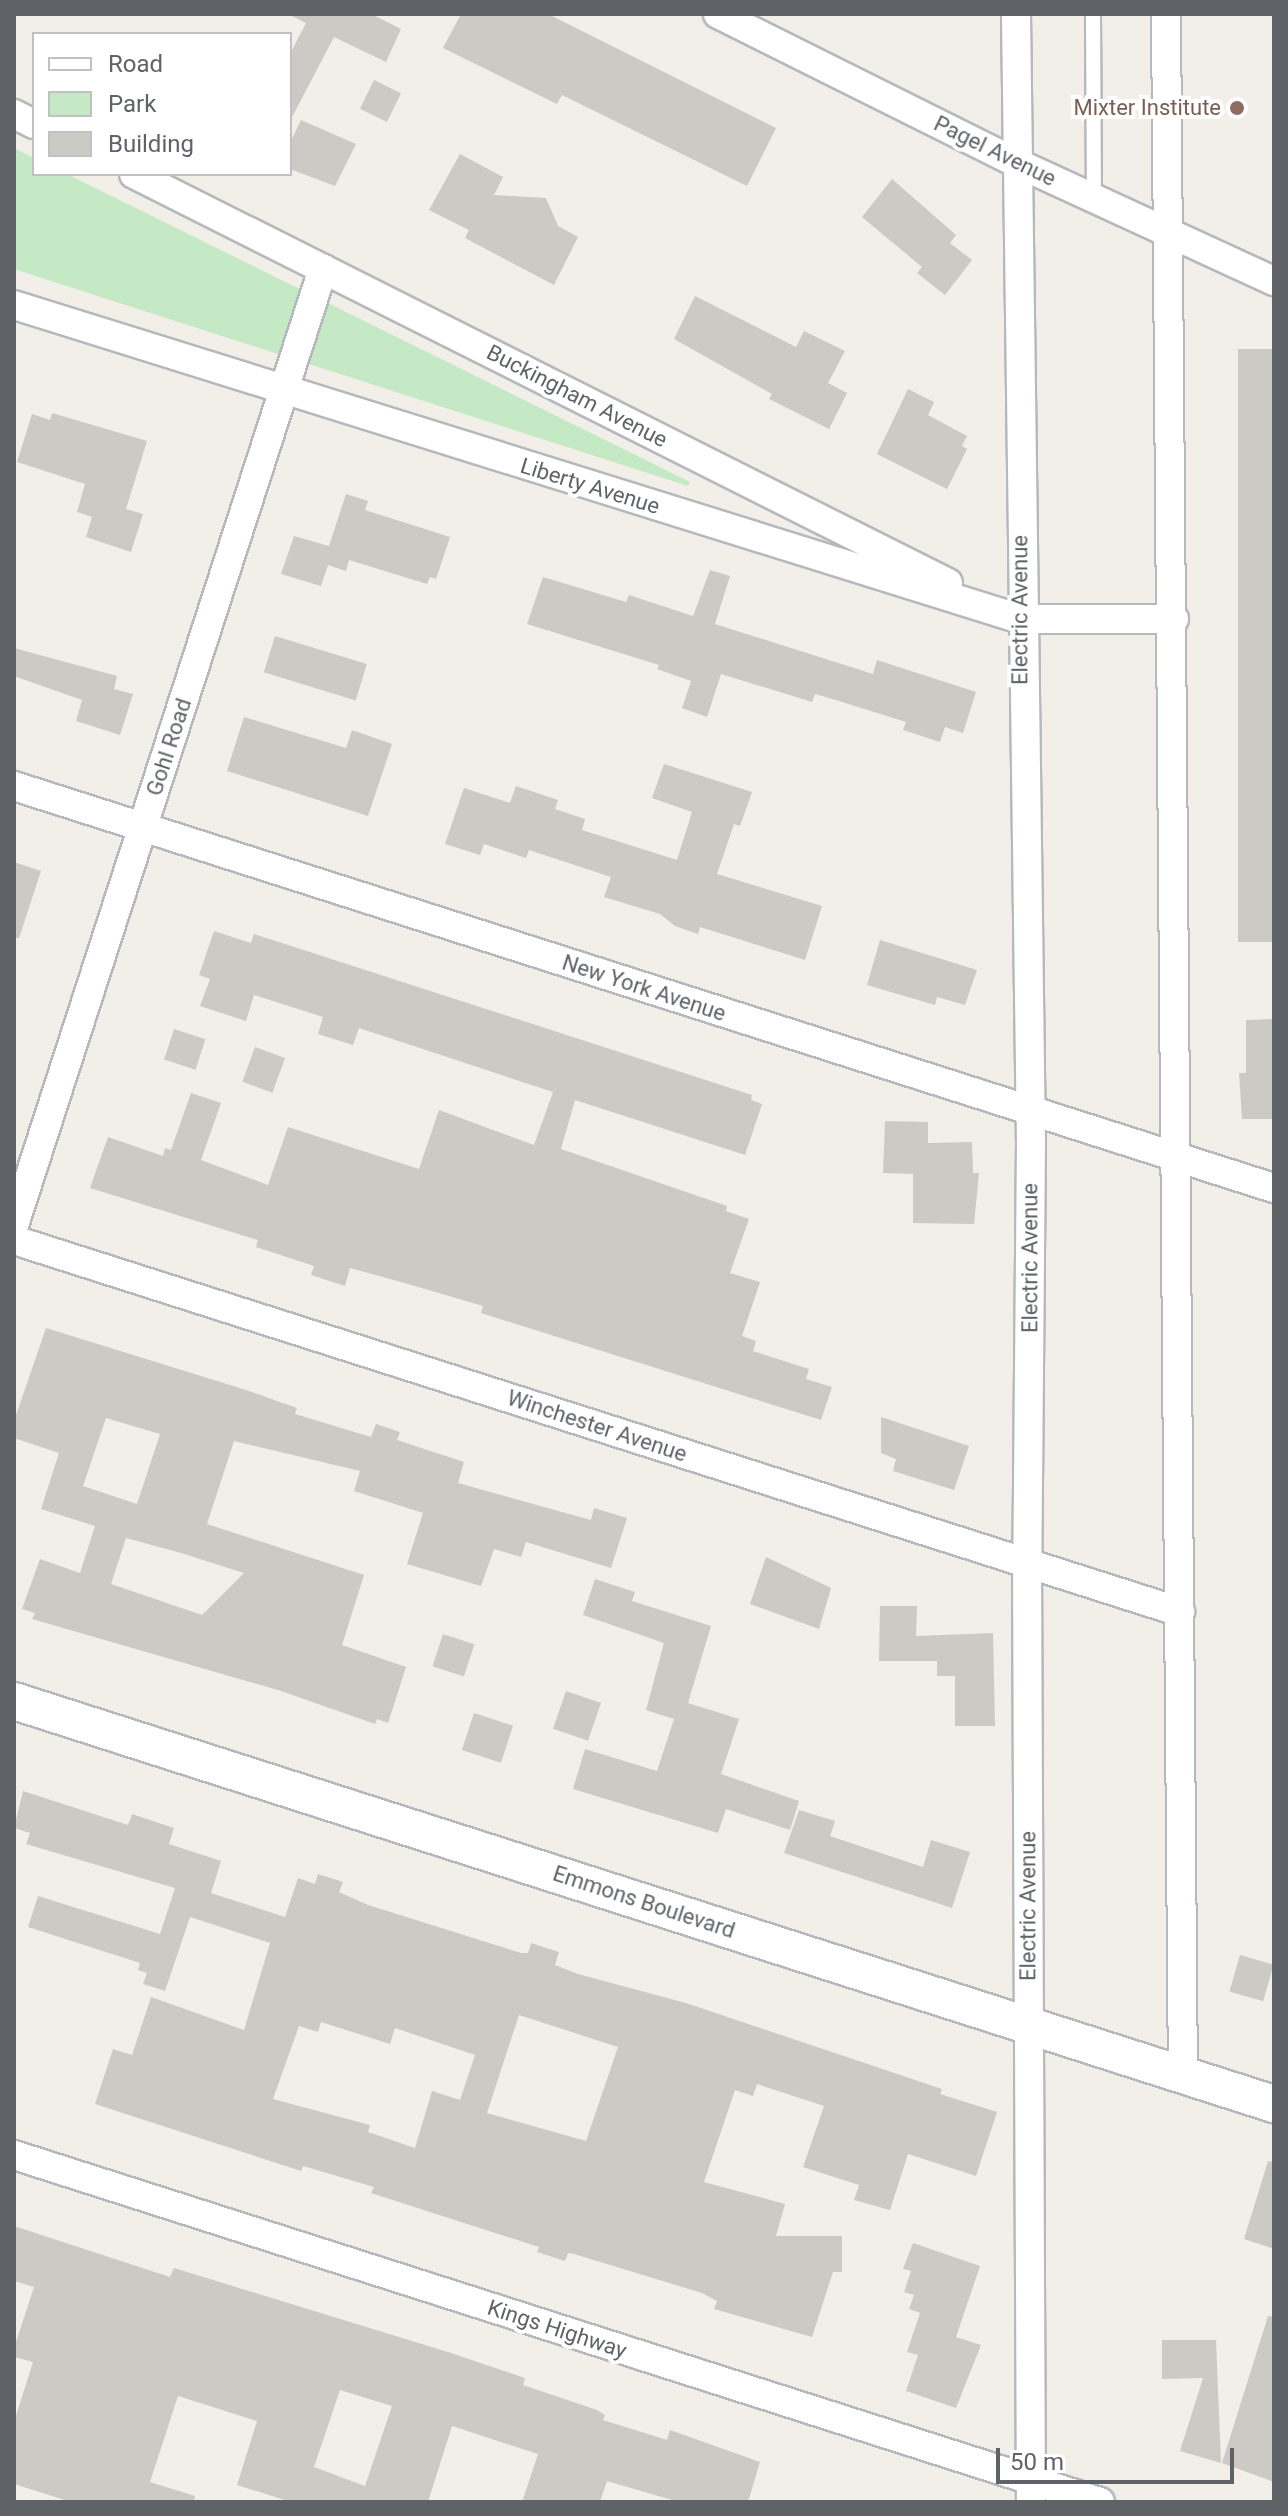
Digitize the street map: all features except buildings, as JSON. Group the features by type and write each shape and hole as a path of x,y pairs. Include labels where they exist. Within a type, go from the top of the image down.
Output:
{"street":[{"name":"Pagel Avenue","path":"718,14 1017,163 1274,281"},
{"name":"Electric Avenue","path":"1016,14 1020,619 1029,1111 1027,1564 1031,2491"},
{"path":"1166,14 1174,619 1183,2075"},
{"path":"14,114 32,123"},
{"name":"Buckingham Avenue","path":"138,176 1020,619"},
{"name":"Gohl Road","path":"14,1225 323,269"},
{"name":"Liberty Avenue","path":"14,305 284,392 1020,619 1174,619"},
{"name":"New York Avenue","path":"14,786 1274,1188"},
{"name":"Winchester Avenue","path":"14,1240 1180,1612"},
{"name":"Emmons Boulevard","path":"14,1701 1274,2104"},
{"name":"Kings Highway","path":"14,2155 1031,2491 1100,2502"}],"lane":[{"path":"1093,14 1094,198"}],"green space":[{"path":"14,148 32,157 32,176 71,176 690,482 688,486 14,269"}],"place":[{"name":"Mixter Institute","path":"1237,108"}]}
